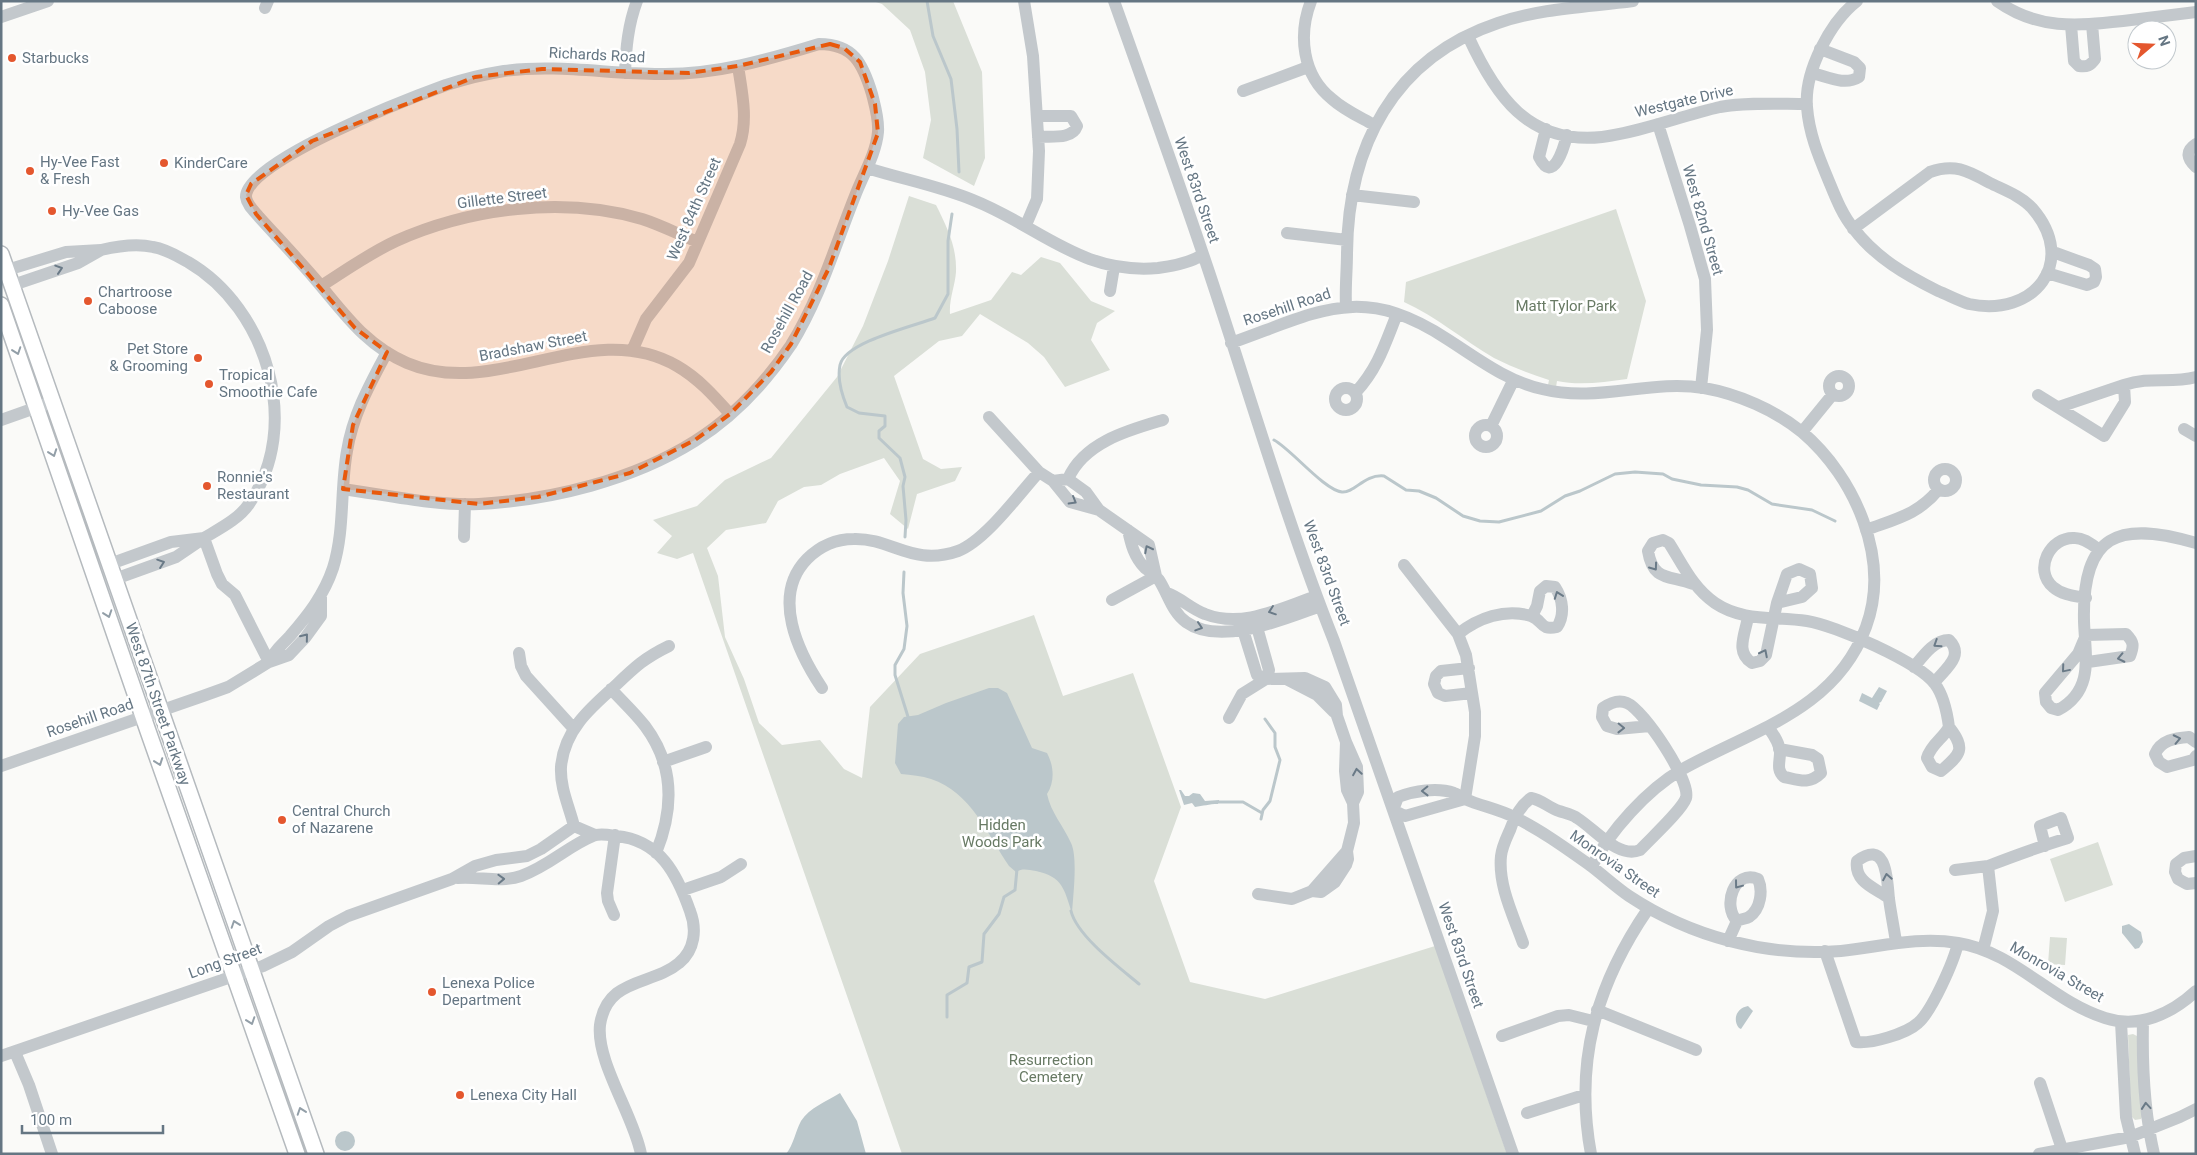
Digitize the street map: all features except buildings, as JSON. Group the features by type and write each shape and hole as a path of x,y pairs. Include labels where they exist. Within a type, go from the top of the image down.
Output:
{"main road":[{"name":"West 87th Street Parkway","path":"1,254 7,277 110,564 316,1154"},
{"name":"West 87th Street Parkway","path":"1,305 297,1154"},
{"path":"75,514 87,530 98,562 115,579"}],"street":[{"path":"1,17 48,1"},
{"path":"625,73 626,39 630,19 637,1"},
{"path":"1024,1 1033,56 1038,137 1037,200 1026,225"},
{"name":"West 83rd Street","path":"1114,1 1318,600 1514,1154"},
{"path":"1311,1 1305,20 1303,36 1308,67 1316,81 1330,98 1341,107 1374,125"},
{"name":"Rosehill Road","path":"1231,342 1322,310 1346,306 1347,240 1352,195 1359,163 1374,125 1398,90 1437,54 1468,36 1499,22 1556,6 1633,1"},
{"path":"1853,228 1930,172 1944,168 1957,168 1977,175 2030,206 2042,222 2053,252 2043,282 2032,293 2016,302 2004,305 1982,306 1967,303 1916,280 1895,268 1874,251 1853,228 1839,204 1816,150 1811,135 1806,104 1812,73 1820,49 1832,28 1857,1"},
{"path":"1997,1 2023,16 2046,23 2071,25 2196,12"},
{"path":"2071,25 2074,61 2079,66 2084,67 2091,65 2095,59 2092,24"},
{"name":"Westgate Drive","path":"1468,36 1495,88 1503,99 1523,116 1546,129 1567,135 1601,137 1728,106 1806,104"},
{"name":"Richards Road","path":"246,195 251,184 274,166 312,142 342,127 447,85 475,77 505,71 542,69 625,73 689,73 738,66 819,44 830,44 844,48 860,62 866,75 878,121 878,133 867,168"},
{"path":"1812,73 1846,82 1852,82 1859,77 1860,68 1854,62 1820,49"},
{"name":"West 84th Street","path":"632,351 646,320 689,263 744,131 745,115 738,66"},
{"path":"1243,92 1308,67"},
{"path":"1037,116 1071,116 1077,126 1070,135 1038,137"},
{"name":"West 82nd Street","path":"1658,124 1690,226 1704,279 1707,330 1701,388"},
{"path":"1546,129 1539,157 1543,164 1548,166 1554,166 1559,161 1567,135"},
{"path":"2196,144 2190,149 2188,156 2190,162 2196,167"},
{"path":"867,168 973,200 1026,225 1073,253 1114,267 1144,269 1164,267 1195,260 1202,255"},
{"name":"Rosehill Road","path":"343,489 435,502 465,504 538,497 580,488 630,473 661,459 695,440 730,414 771,372 791,344 829,268 846,218 867,168"},
{"name":"Bradshaw Street","path":"246,195 248,204 256,214 321,286 355,328 369,341 417,367 438,372 462,374 487,372 596,350 618,349 632,351 648,354 676,365 694,377 730,414"},
{"path":"1352,195 1414,202"},
{"name":"Gillette Street","path":"321,286 363,259 423,230 451,222 516,210 584,208 614,212 642,220 698,242"},
{"path":"1286,233 1347,240"},
{"path":"7,277 78,263 101,250 126,245 154,247 199,269 223,289 241,310 265,356 273,387 275,424 261,485 248,506 228,524 176,558 115,579"},
{"path":"2047,273 2087,286 2094,282 2096,277 2095,269 2089,265 2053,252"},
{"path":"1110,290 1114,267"},
{"path":"1346,306 1374,307 1422,324 1513,381 1542,389 1578,394 1655,388 1701,388 1750,402 1769,411 1802,432 1818,448 1843,480 1860,512 1872,559 1872,599 1869,615 1860,639 1843,670 1828,687 1810,702 1768,727 1679,771 1642,800 1608,841 1592,866"},
{"path":"1356,392 1377,365 1397,314"},
{"name":"Rosehill Road","path":"1,766 228,687 269,662 288,655 305,638 321,616 321,597 333,568 338,547 346,452 352,425 362,400 387,352"},
{"path":"2059,408 2140,380 2184,380 2196,377"},
{"path":"1491,426 1513,381"},
{"path":"2038,395 2104,436 2126,402 2124,385"},
{"path":"1802,432 1833,394"},
{"path":"1,420 52,402"},
{"path":"989,417 1039,472 1053,481 1070,502 1099,510 1128,530 1136,558 1156,576 1167,593 1194,610 1250,625 1311,598 1318,600"},
{"path":"1068,479 1083,458 1107,440 1131,429 1163,420"},
{"path":"2184,429 2196,436"},
{"path":"822,688 806,662 791,619 789,597 795,576 802,564 814,552 825,545 840,540 856,539 926,556 944,555 960,550 979,538 1039,472"},
{"path":"1053,481 1068,479 1086,492 1099,510"},
{"path":"1866,530 1906,516 1919,509 1939,489"},
{"path":"464,537 465,504"},
{"path":"2086,636 2078,654 2045,693 2046,702 2051,708 2058,710 2068,705 2078,693 2088,662 2086,598 2088,574 2098,549 2110,540 2134,533 2155,534 2196,543"},
{"path":"2086,598 2067,594 2053,587 2047,578 2044,562 2052,546 2062,540 2073,537 2082,539 2098,549"},
{"path":"110,564 171,542 204,538"},
{"path":"204,538 216,574 222,584 235,594 269,662"},
{"path":"1404,565 1458,634 1469,668 1475,736 1465,800"},
{"path":"1112,600 1156,576"},
{"path":"1693,584 1715,603 1748,618 1807,621 1827,625 1860,639 1914,667 1934,683 1946,710 1949,727"},
{"path":"1748,618 1741,650 1744,658 1752,663 1760,661 1766,655 1777,602"},
{"path":"1458,634 1472,624 1490,616 1502,614 1532,616"},
{"path":"1250,625 1257,675 1266,679 1288,680 1317,695 1337,716 1346,742 1345,771 1347,790 1353,803 1354,823 1347,852 1312,891 1292,899 1258,894"},
{"path":"2086,636 2126,634 2132,640 2134,647 2130,656 2088,662"},
{"path":"1914,667 1928,651 1942,640 1949,640 1956,652 1953,660 1934,683"},
{"path":"641,1154 603,1050 600,1025 604,1011 612,998 622,988 669,969 680,962 688,953 693,941 694,928 683,890 672,870 656,853 635,840 595,835 574,826 561,777 566,746 574,729 589,709 647,656 669,646"},
{"path":"519,653 521,666 526,676 574,729"},
{"path":"1469,668 1441,671 1436,676 1434,684 1438,693 1445,696 1472,693"},
{"path":"1229,718 1242,694 1266,679"},
{"path":"611,689 645,726 655,742 668,778 670,802 665,832 656,853"},
{"path":"1523,943 1503,883 1501,869 1503,846 1515,817 1524,803 1531,798 1539,800 1549,807 1576,816 1608,841 1626,851 1634,852 1640,850 1683,805 1687,790 1679,771 1650,726"},
{"path":"1768,727 1775,736 1779,749"},
{"path":"2196,742 2189,737 2165,742 2158,746 2155,754 2159,762 2167,767 2193,760 2196,756"},
{"path":"663,762 706,747"},
{"name":"Monrovia Street","path":"1465,800 1405,816 1393,810 1398,797 1417,791 1454,792 1465,800 1490,806 1515,817 1592,866 1619,889 1648,909 1698,931 1728,941 1778,950 1824,951 1896,942 1958,943 1983,950 2012,963 2083,1009 2121,1022 2143,1021 2164,1013 2181,1004 2196,991"},
{"name":"Long Street","path":"1,1056 251,970 292,952 329,926 348,916 452,879 475,866 496,860 527,856 541,849 574,826"},
{"name":"Long Street","path":"452,879 475,877 506,880 520,876 546,865 595,835"},
{"path":"614,836 607,892 608,901 614,915"},
{"path":"1955,870 1988,866 2045,846"},
{"path":"2196,856 2184,858 2176,864 2175,872 2178,879 2187,884 2196,883"},
{"path":"683,890 721,878 741,864"},
{"path":"1983,950 1992,912 1988,866"},
{"path":"1888,898 1896,942"},
{"path":"1591,1154 1584,1095 1586,1064 1595,1016 1612,970 1648,909"},
{"path":"1728,941 1737,921"},
{"path":"1824,951 1856,1042 1867,1044 1918,1024 1928,1011 1950,968 1958,943"},
{"path":"1502,1036 1558,1016 1595,1016 1696,1050"},
{"path":"2143,1021 2148,1130 2154,1154"},
{"path":"2121,1022 2123,1078 2130,1137 2135,1154"},
{"path":"14,1052 29,1085 52,1154"},
{"path":"2040,1083 2062,1149"},
{"path":"1527,1114 1584,1095"},
{"path":"2039,1154 2130,1137 2196,1109"}],"highlighted area":[{"path":"830,44 844,48 860,62 875,104 878,133 829,268 791,344 771,372 730,414 695,440 630,473 538,497 479,504 343,489 353,425 387,352 355,328 256,214 246,195 251,184 312,141 475,77 542,69 689,73 738,66"}],"green space":[{"path":"873,1 953,1 982,72 985,158 974,186 923,158 931,120 925,72 910,30 882,4"},
{"path":"909,196 936,205 951,237 955,254 956,272 950,303 950,314 991,300 1012,272 1021,275 1041,257 1060,263 1091,301 1115,311 1097,323 1091,340 1110,370 1065,387 1044,357 1028,343 980,314 962,336 939,341 894,376 923,459 941,469 962,467 955,481 917,494 908,529 890,514 900,481 884,458 840,474 821,485 804,487 778,501 766,523 726,530 707,548 718,576 725,637 744,679 759,723 782,745 820,740 844,769 862,778 870,707 920,654 1034,615 1063,696 1133,673 1181,807 1154,881 1190,982 1265,999 1435,946 1507,1154 902,1154 693,553 677,559 657,553 672,536 653,520 697,506 725,480 771,458 837,377 863,326 888,261"},
{"name":"Matt Tylor Park","path":"1616,209 1646,301 1627,379 1583,383 1557,381 1556,387 1548,385 1549,380 1494,358 1428,315 1404,302 1406,282"},
{"path":"2098,842 2113,885 2065,902 2050,859"},
{"path":"2050,937 2067,938 2065,965 2048,964"},
{"path":"2133,1034 2137,1036 2143,1115 2141,1119 2135,1120 2131,1116 2128,1035"}],"shaded area":[{"path":"1879,687 1887,691 1877,710 1859,701 1862,693 1872,698"},
{"path":"989,688 998,688 1007,693 1032,748 1047,753 1049,758 1052,779 1047,794 1051,807 1073,849 1072,913 1061,885 1052,877 1036,871 1023,870 1016,872 1009,866 986,828 968,804 957,794 945,785 931,779 901,774 895,763 898,724 904,717 918,715"},
{"path":"1179,790 1185,796 1193,793 1200,794 1205,801 1219,800 1219,802 1218,804 1195,807 1192,803 1184,805"},
{"path":"2129,924 2141,932 2143,942 2139,948 2135,949 2122,933 2122,926"},
{"path":"1748,1006 1753,1011 1741,1029 1737,1025 1737,1014 1738,1011"},
{"path":"840,1093 857,1121 866,1154 786,1154 804,1116"},
{"path":"345,1131 352,1134 355,1141 352,1148 345,1151 338,1148 335,1141 338,1134"}],"waterway":[{"path":"927,1 933,36 951,79 957,129 959,172"},
{"path":"905,537 906,520 903,486 905,477 900,458 879,438 879,431 885,426 885,416 859,413 847,407 842,392 839,370 845,357 854,349 897,330 935,318 948,294 948,241 952,214"},
{"path":"1274,440 1335,490 1347,492 1365,480 1384,476 1406,490 1419,491 1436,498 1463,516 1480,521 1499,522 1541,511 1565,496 1615,474 1635,472 1663,474 1672,479 1701,485 1737,487 1748,490 1772,504 1812,510 1835,521"},
{"path":"904,572 903,593 907,626 904,649 895,665 895,675 909,720"},
{"path":"1261,819 1263,810 1270,801 1280,760 1275,747 1275,733 1265,719"},
{"path":"1219,802 1243,802 1262,813"},
{"path":"947,1017 947,995 967,983 969,967 982,962 984,934 999,914 1004,897 1015,890 1017,869"},
{"path":"1071,911 1081,931 1090,941 1139,984"}],"place":[{"name":"Starbucks","path":"12,58"},
{"name":"KinderCare","path":"164,163"},
{"name":"Hy-Vee Fast & Fresh","path":"30,171"},
{"name":"Hy-Vee Gas","path":"52,211"},
{"name":"Chartroose Caboose","path":"88,301"},
{"name":"Pet Store & Grooming","path":"198,358"},
{"name":"Tropical Smoothie Cafe","path":"209,384"},
{"name":"Ronnie's Restaurant","path":"207,486"},
{"name":"Central Church of Nazarene","path":"282,820"},
{"name":"Lenexa Police Department","path":"432,992"},
{"name":"Lenexa City Hall","path":"460,1095"}],"park label":[{"name":"Hidden Woods Park","path":"1002,834"},
{"name":"Resurrection Cemetery","path":"1051,1068"}]}
